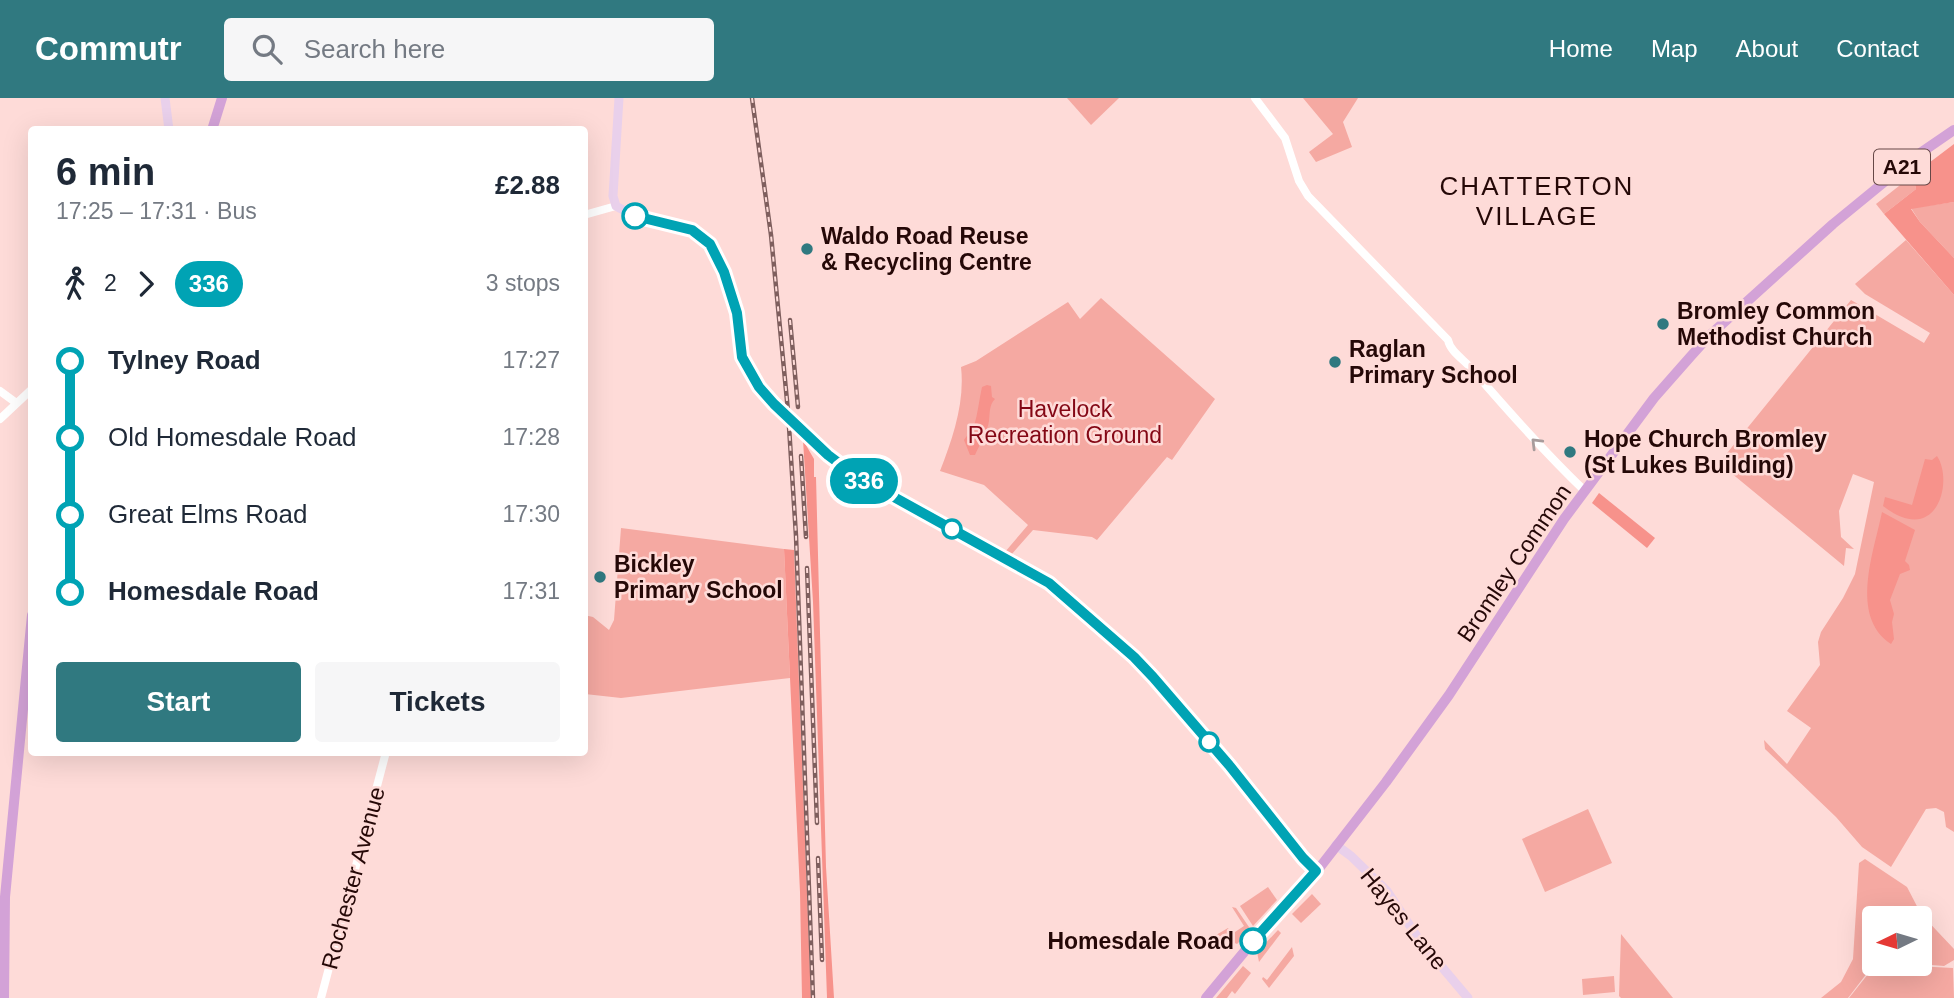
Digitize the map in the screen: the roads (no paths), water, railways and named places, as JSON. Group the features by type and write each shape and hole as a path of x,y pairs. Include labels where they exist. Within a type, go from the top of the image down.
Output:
{"main road":[{"path":"165,98 168,126"},
{"path":"213,126 222,98"},
{"path":"619,98 613,196 616,206 628,214 692,230 710,244 737,313 742,357 759,387 774,404 828,455 856,476 1036,575 1079,609 1134,657 1164,690 1316,871"},
{"name":"Bromley Common","path":"1316,871 1386,782 1449,695 1564,519 1654,398 1710,335 1833,224 1916,156 1954,130"},
{"path":"4,998 2,936 28,657"},
{"name":"Hayes Lane","path":"1336,845 1387,891 1420,941 1468,998"},
{"name":"A21","path":"1206,998 1316,871"}],"street":[{"path":"1255,98 1284,138 1299,181 1308,196 1448,340 1449,347 1468,364 1529,436 1585,491"},
{"path":"588,214 616,206"},
{"path":"0,391 15,402"},
{"path":"0,419 15,402 28,394"},
{"name":"Rochester Avenue","path":"321,998 386,756"}],"railway":[{"path":"752,98 771,235 788,411 796,536 813,998"},
{"path":"790,320 798,407"},
{"path":"801,456 806,537"},
{"path":"807,568 817,823"},
{"path":"818,858 822,960"}],"place":[{"name":"Waldo Road Reuse & Recycling Centre","path":"807,249"},
{"name":"Bromley Common Methodist Church","path":"1663,324"},
{"name":"Raglan Primary School","path":"1335,362"},
{"name":"Hope Church Bromley (St Lukes Building)","path":"1570,452"},
{"name":"Bickley Primary School","path":"600,577"},
{"name":"Homesdale Road","path":"1253,941"}],"district":[{"name":"CHATTERTON VILLAGE","path":"1537,201"}],"park label":[{"name":"Havelock Recreation Ground","path":"1065,422"}]}
